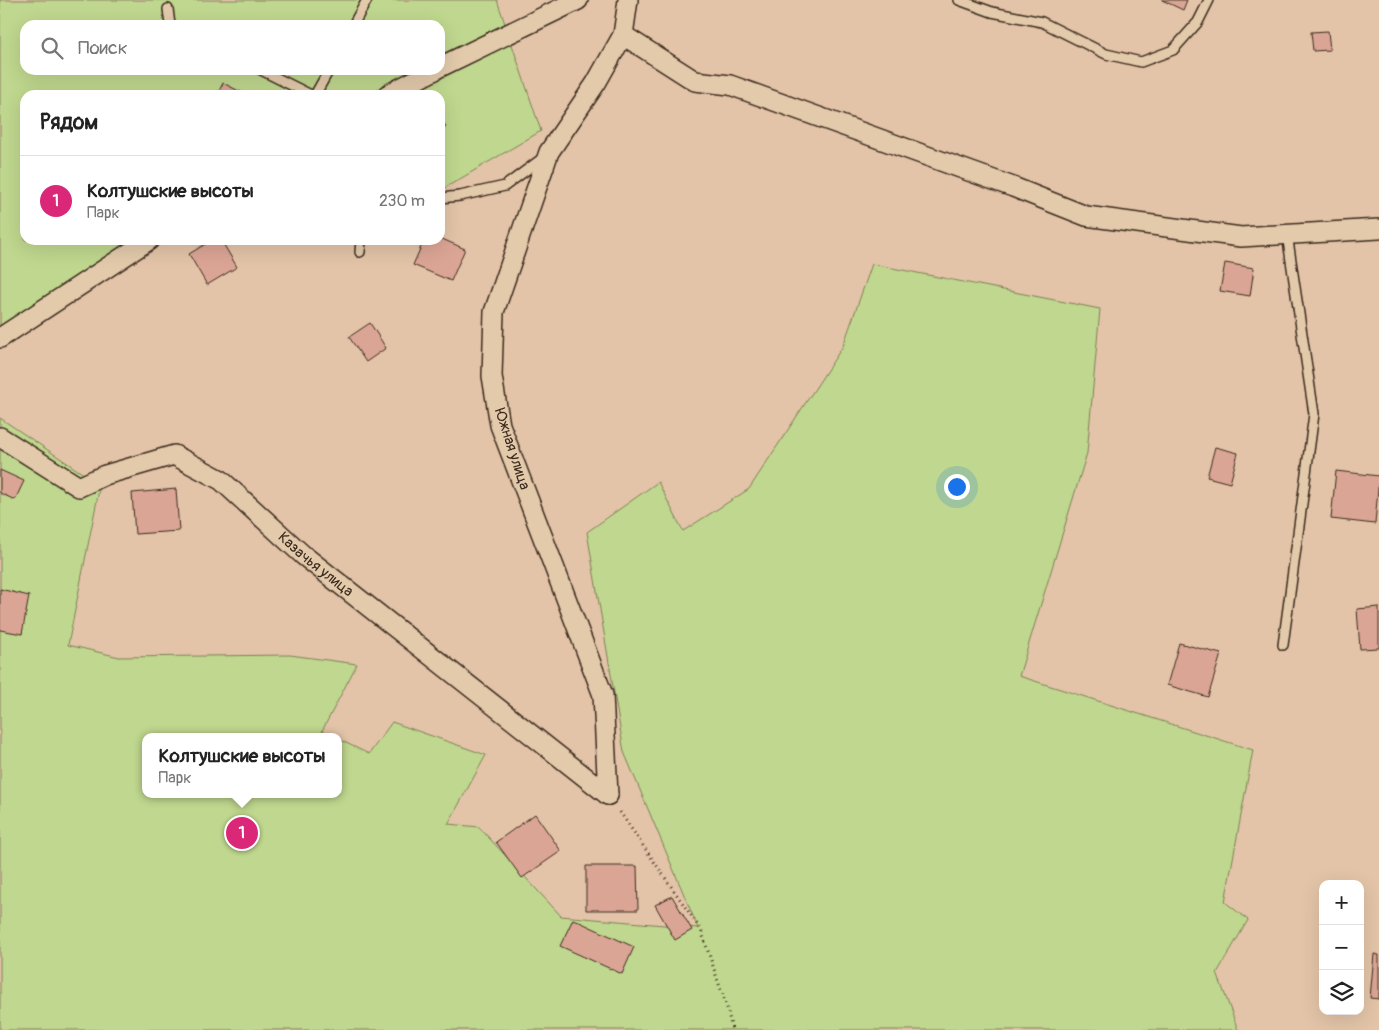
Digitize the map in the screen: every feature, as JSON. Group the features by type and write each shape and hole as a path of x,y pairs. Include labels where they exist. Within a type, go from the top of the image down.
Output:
{"street":[{"path":"445,65 578,0"},
{"name":"Южная улица","path":"608,795 603,695 500,425 492,376 494,312 549,152 596,83 622,35 628,0"},
{"path":"622,35 695,81 730,85 1013,187 1086,216 1241,236 1379,229"},
{"path":"396,90 425,75"},
{"path":"0,338 141,245"},
{"name":"Казачья улица","path":"0,437 79,487 104,475 174,456 221,480 303,555 608,795"}],"lane":[{"path":"356,20 367,0"},
{"path":"959,0 992,12 1042,22 1106,54 1141,62 1173,50 1198,22 1209,0"},
{"path":"168,9 169,20"},
{"path":"270,75 301,90"},
{"path":"318,90 326,75"},
{"path":"445,198 505,186 549,152"},
{"path":"1283,645 1314,414 1286,234"},
{"path":"360,252 361,245"}],"path":[{"path":"608,795 701,930 727,1008 732,1030"}],"green space":[{"path":"0,0 497,0 541,131 445,188 445,90 20,90 20,245 155,245 0,346"},
{"path":"872,264 1100,309 1087,453 1019,676 1253,750 1225,902 1248,920 1217,973 1238,1030 0,1030 0,418 100,485 68,645 119,657 290,655 357,664 322,731 326,733 142,733 142,798 342,798 342,741 369,754 392,722 486,755 448,824 479,827 561,916 698,928 624,752 587,532 658,482 683,531 749,489 843,346"}],"building":[{"path":"1162,0 1187,0 1183,10"},
{"path":"1328,31 1330,50 1313,51 1311,32"},
{"path":"223,83 237,90 220,90"},
{"path":"445,240 465,249 451,281 413,265 422,245 445,245"},
{"path":"204,245 224,245 237,267 207,285 189,254"},
{"path":"1225,263 1254,268 1250,296 1220,291"},
{"path":"370,323 386,348 366,362 349,337"},
{"path":"1215,447 1238,453 1230,483 1207,477"},
{"path":"0,470 24,481 15,500 0,493"},
{"path":"1336,471 1379,476 1375,524 1331,519"},
{"path":"176,489 179,531 135,534 132,493"},
{"path":"0,589 29,596 22,634 0,630"},
{"path":"1379,607 1379,648 1360,649 1357,609"},
{"path":"1179,643 1221,654 1208,697 1167,685"},
{"path":"535,814 561,851 522,878 496,842"},
{"path":"586,866 637,866 638,910 586,910"},
{"path":"672,896 692,930 675,940 655,905"},
{"path":"573,919 634,947 622,974 560,946"},
{"path":"1374,954 1379,955 1379,999 1370,998"}],"place":[{"name":"Колтушские высоты","path":"242,833"}]}
